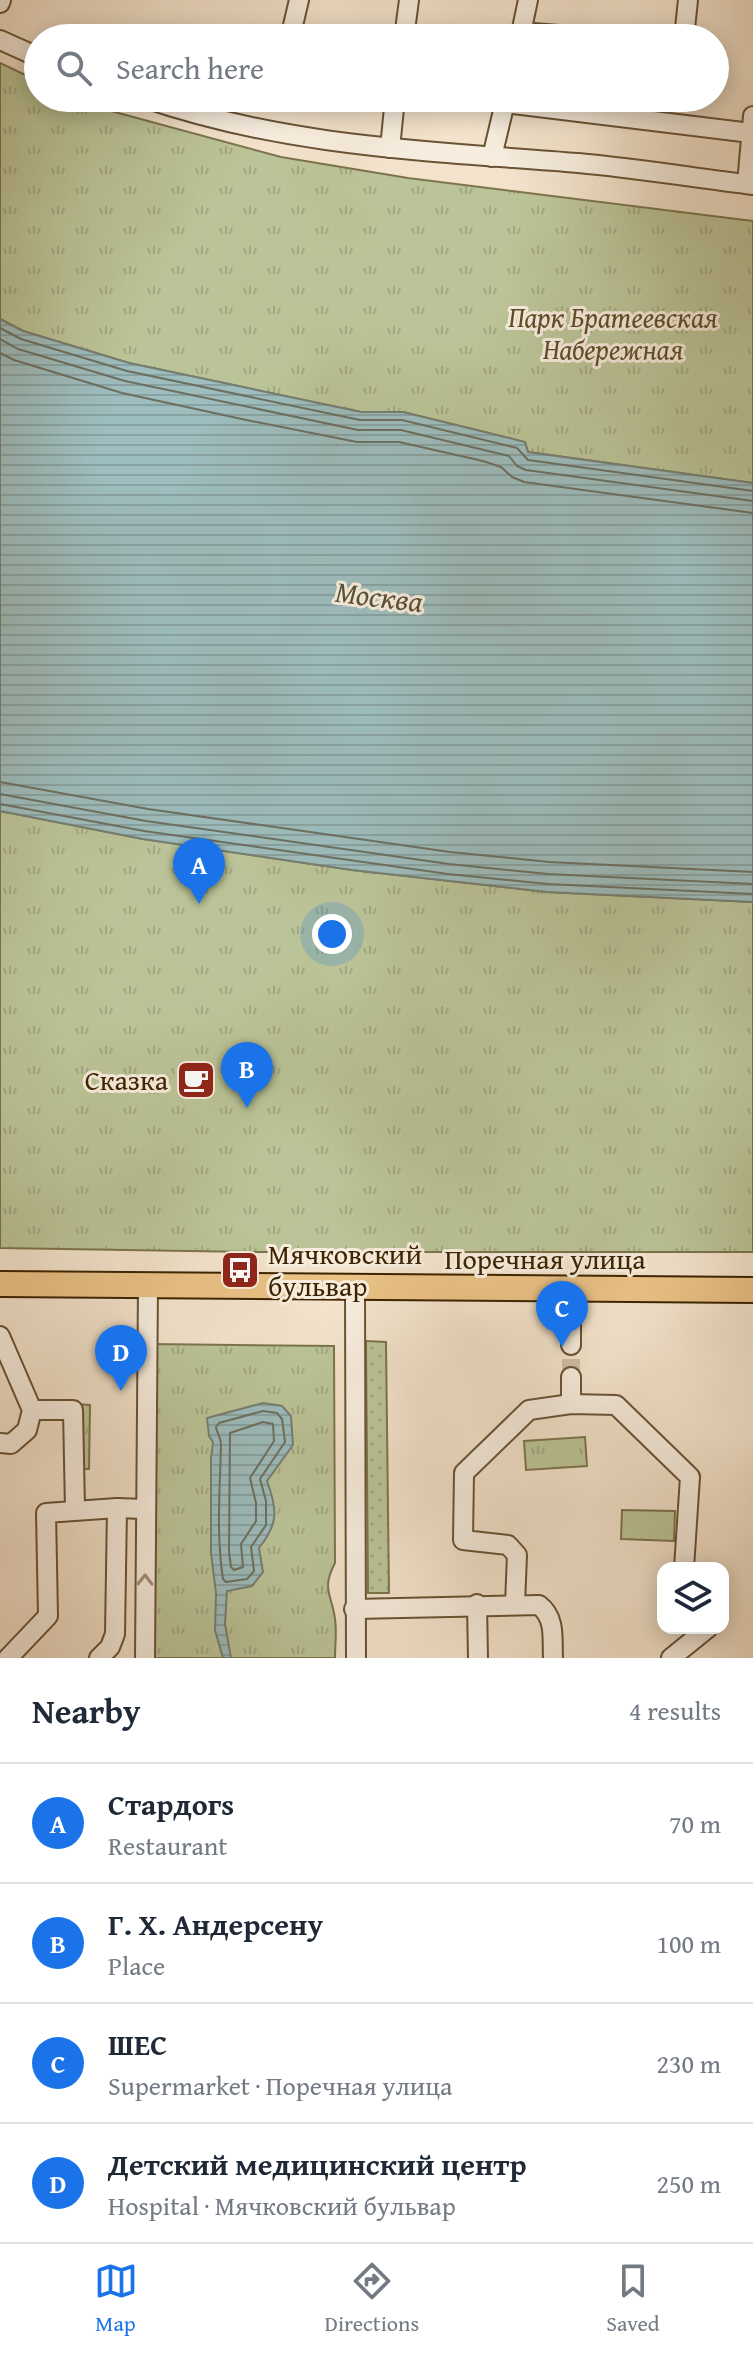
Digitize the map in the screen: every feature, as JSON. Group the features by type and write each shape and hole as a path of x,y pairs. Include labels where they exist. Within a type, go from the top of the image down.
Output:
{"main road":[{"name":"Поречная улица","path":"0,1284 753,1290"}],"street":[{"path":"293,24 299,0"},
{"path":"406,24 409,0"},
{"path":"523,24 528,0"},
{"path":"685,24 688,0"},
{"path":"0,40 24,51"},
{"path":"192,112 249,129 390,148 621,168 750,185 752,124 628,112"},
{"path":"390,148 394,112"},
{"path":"492,157 502,112"},
{"path":"145,1658 148,1286"},
{"path":"355,1289 356,1658"},
{"path":"571,1289 571,1345"},
{"path":"0,1336 32,1410 27,1430 11,1444 0,1443"},
{"path":"571,1377 571,1404"},
{"path":"515,1604 517,1555 514,1549 508,1545 463,1540 464,1473 529,1410 571,1404 616,1405 690,1477 684,1562"},
{"path":"32,1410 73,1410 75,1509"},
{"path":"99,1658 110,1647 115,1634 117,1508"},
{"path":"8,1658 48,1616 46,1513 75,1509 144,1509"},
{"path":"477,1604 478,1658"},
{"path":"354,1609 539,1605 548,1612 552,1624 553,1658"},
{"path":"671,1658 701,1634"}],"green space":[{"name":"Парк Братеевская Набережная","path":"0,63 24,74 24,112 115,112 281,157 408,178 753,221 753,483 528,452 525,442 403,412 361,412 129,363 23,331 0,319"},
{"path":"0,811 143,839 352,870 547,892 753,902 753,1252 251,1252 0,1248"},
{"path":"549,1305 562,1310 564,1329 548,1328"},
{"path":"366,1341 386,1342 389,1593 368,1593"},
{"path":"151,1344 334,1346 335,1563 328,1586 336,1624 335,1658 155,1658"},
{"path":"77,1404 90,1405 89,1469 76,1469"},
{"path":"585,1437 587,1466 526,1470 524,1441"},
{"path":"622,1510 675,1511 674,1541 621,1539"}],"water":[{"name":"Москва","path":"0,319 23,331 129,363 361,412 403,412 525,442 528,452 753,483 753,902 547,892 352,870 143,839 0,811"},
{"path":"263,1403 282,1406 291,1416 293,1445 267,1481 274,1517 270,1532 259,1548 263,1572 252,1586 227,1591 225,1624 231,1658 223,1658 215,1630 216,1593 211,1553 213,1442 209,1436 207,1418"}],"tunnel":[{"path":"571,1345 571,1377"}],"place":[{"name":"Стардогs","path":"199,904"},
{"name":"Сказка","path":"196,1080"},
{"name":"Г. Х. Андерсену","path":"247,1108"},
{"name":"Мячковский бульвар","path":"240,1270"},
{"name":"ШЕС","path":"562,1347"},
{"name":"Детский медицинский центр","path":"121,1391"}]}
